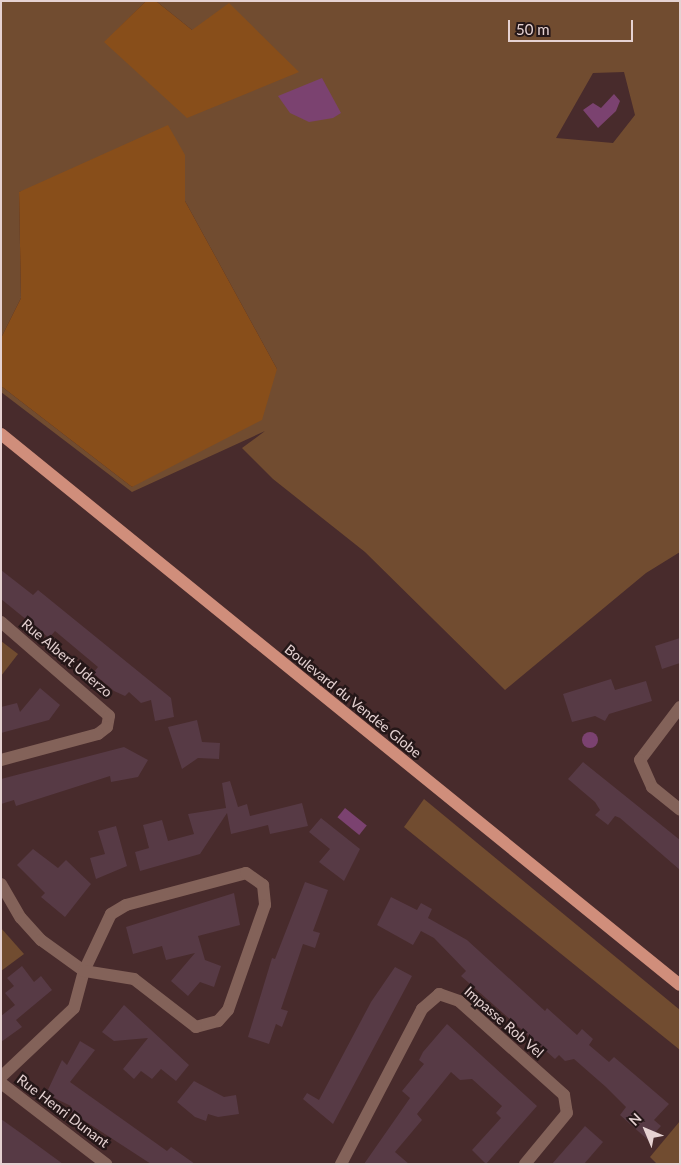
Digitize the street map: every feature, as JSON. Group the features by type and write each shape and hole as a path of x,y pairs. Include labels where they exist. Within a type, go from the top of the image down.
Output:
{"main road":[{"name":"Boulevard du Vendée Globe","path":"3,438 680,985"}],"street":[{"name":"Rue Albert Uderzo","path":"1,622 109,716 98,734 1,760"},
{"path":"680,707 646,746 640,760 652,787 680,810"},
{"path":"1,884 21,918 41,940 84,971 134,979 196,1027 218,1021 228,1010 265,905 263,886 246,873 126,906 112,914 84,971 74,1008 1,1077"},
{"name":"Impasse Rob Vel","path":"340,1164 422,1009 439,994 459,1001 564,1095 568,1113 525,1164"},
{"name":"Rue Henri Dunant","path":"1,1083 106,1164"}],"shaded area":[{"path":"1,1 146,1 105,42 192,30 156,1 680,1 680,552 646,573 505,690 365,552 273,479 242,448 265,431 132,492 1,392 1,386 132,487 277,369 185,201 185,155 19,192 21,298 1,338","holes":["624,72 635,115 613,143 556,138 593,73"]},
{"path":"146,1 156,1 192,30 229,3 299,72 187,118 104,42"},
{"path":"322,78 341,113 333,118 309,122 290,113 278,96"},
{"path":"614,94 620,101 616,111 598,128 583,110 593,103 601,108"},
{"path":"168,125 185,155 185,201 277,369 262,420 132,487 1,386 1,338 21,298 19,192"},
{"path":"1,641 18,654 1,676"},
{"path":"590,732 598,740 590,748 582,740"},
{"path":"424,799 680,1010 680,1050 404,827"},
{"path":"345,808 367,826 359,835 337,817"},
{"path":"1,928 24,954 1,971"},
{"path":"680,1121 680,1164 657,1164 650,1157"}],"building":[{"path":"1,570 33,595 38,590 171,698 174,717 155,721 151,700 141,703 129,692 125,696 114,691 93,673 98,667 55,631 49,638 1,599"},
{"path":"680,638 680,663 662,669 655,646"},
{"path":"611,679 615,690 646,681 652,701 609,714 605,721 595,716 572,722 563,694"},
{"path":"40,688 60,705 49,720 1,733 1,707 17,703 20,712"},
{"path":"197,720 202,742 220,743 219,759 198,758 182,769 168,727"},
{"path":"124,747 148,760 138,777 111,782 110,776 16,806 14,800 1,804 1,779"},
{"path":"583,762 680,840 680,870 620,818 615,816 608,825 595,815 600,810 595,802 568,779"},
{"path":"230,781 238,807 247,804 250,816 302,803 308,826 270,834 268,825 231,834 227,813 200,854 140,871 135,852 149,848 143,825 162,820 168,841 194,834 188,814 226,808 222,783"},
{"path":"321,818 360,849 344,881 319,862 330,849 309,832"},
{"path":"116,826 127,866 96,879 90,858 105,854 98,831"},
{"path":"33,849 58,868 66,860 91,884 65,917 41,897 45,893 17,865"},
{"path":"305,882 328,890 313,931 320,933 315,948 303,944 281,1009 288,1011 282,1027 276,1024 269,1044 248,1037 272,958 275,959"},
{"path":"234,893 240,925 198,936 205,960 221,966 214,987 200,982 188,996 171,981 195,953 166,960 162,946 133,954 126,927"},
{"path":"391,897 417,910 421,903 432,909 428,918 467,940 545,1011 547,1008 577,1035 582,1029 593,1039 589,1045 609,1062 614,1057 669,1104 654,1120 661,1126 648,1140 620,1115 626,1107 606,1087 574,1059 565,1061 559,1055 555,1059 461,976 466,971 434,938 421,931 413,945 377,925"},
{"path":"22,966 34,982 41,976 52,990 16,1020 22,1027 1,1042 1,1016 15,1005 5,993 14,986 7,978"},
{"path":"395,967 412,976 333,1124 303,1099 307,1093 319,1100 371,1002"},
{"path":"124,1005 189,1065 176,1081 161,1069 152,1079 141,1071 134,1079 123,1069 148,1038 114,1041 102,1032"},
{"path":"447,1024 537,1106 486,1164 472,1150 501,1118 496,1113 502,1106 472,1079 460,1080 451,1072 417,1114 422,1120 395,1152 409,1164 364,1164 410,1098 402,1091 424,1064 419,1060 423,1052"},
{"path":"80,1041 95,1050 70,1082 167,1151 171,1147 195,1164 151,1164 68,1110 71,1106 46,1094 62,1060 67,1065"},
{"path":"194,1081 224,1097 236,1095 239,1114 218,1117 208,1114 206,1121 195,1117 177,1102"},
{"path":"1,1119 22,1134 63,1164 1,1164"},
{"path":"585,1126 603,1142 584,1164 552,1164"}]}
